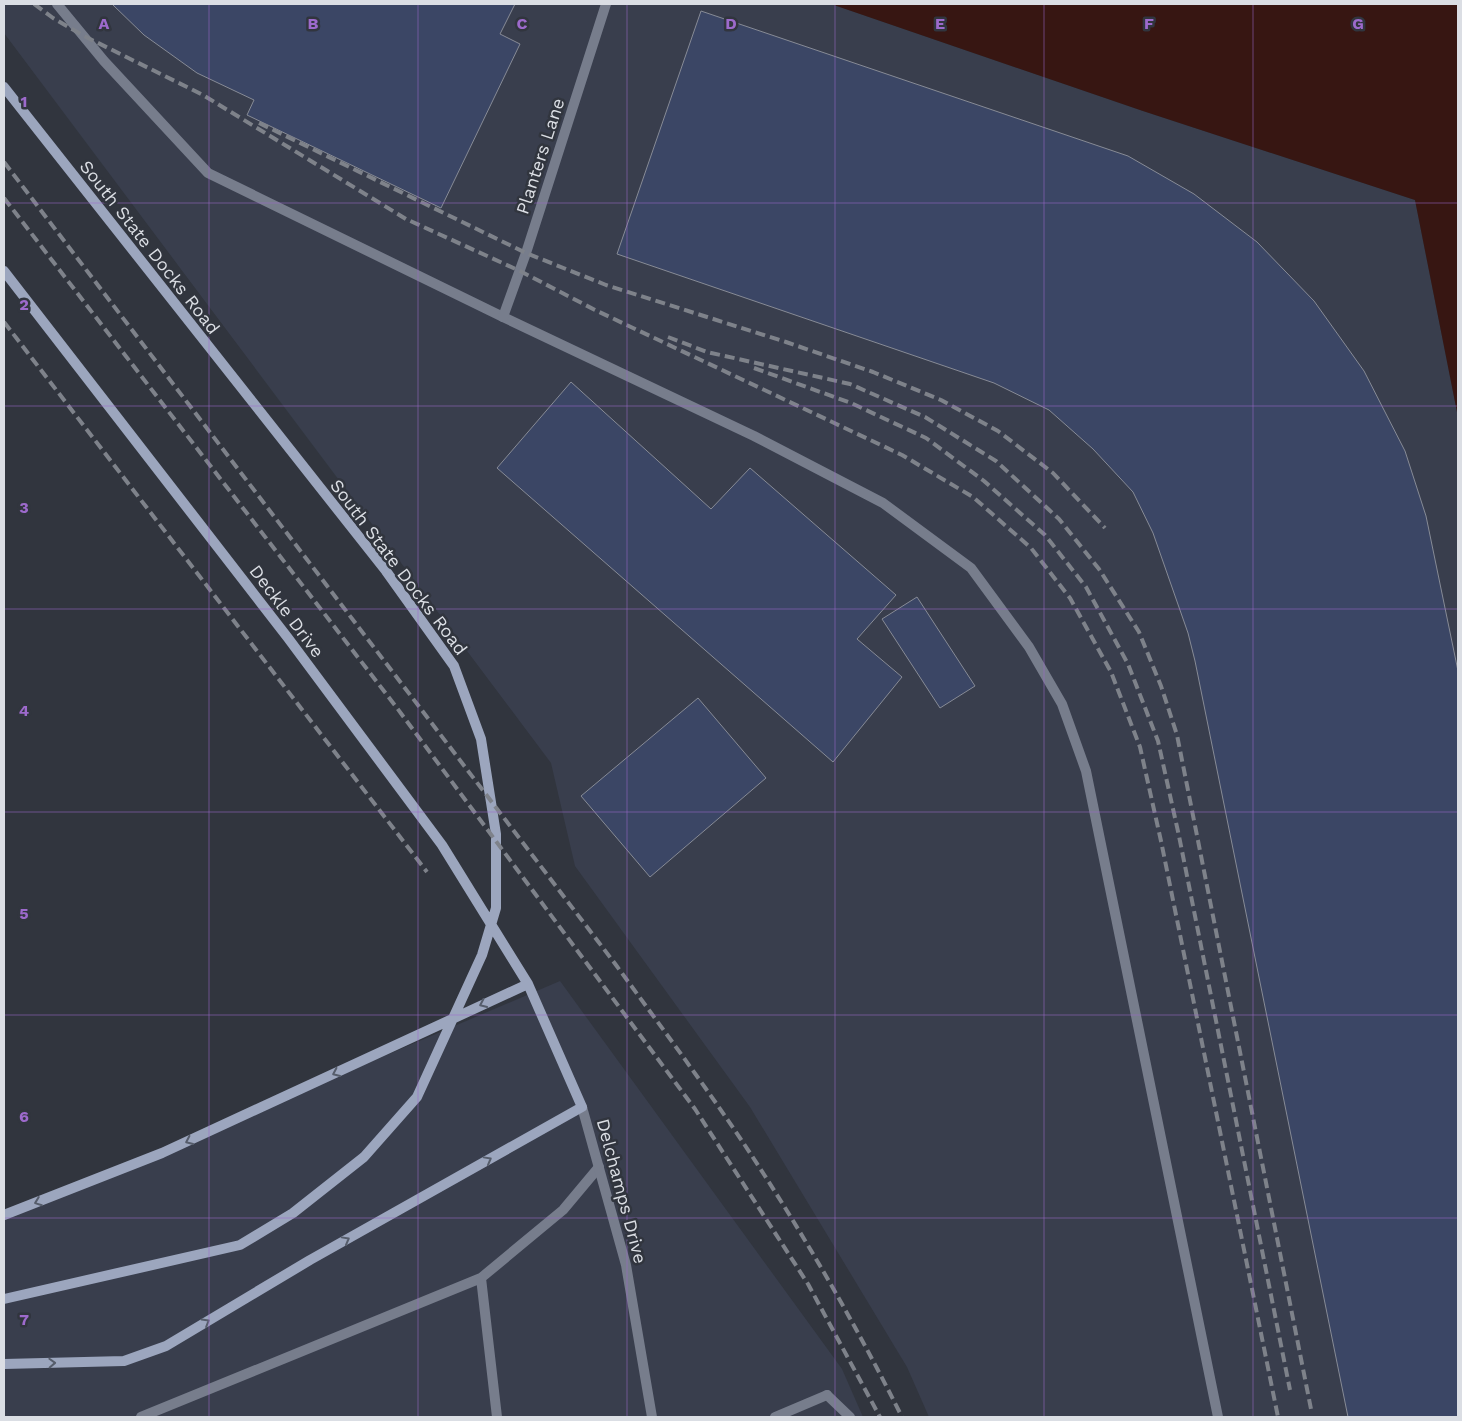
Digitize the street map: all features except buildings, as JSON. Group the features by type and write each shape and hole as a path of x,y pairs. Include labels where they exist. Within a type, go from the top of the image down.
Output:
{"street":[{"path":"56,4 104,61 208,173 503,317 754,436 883,504 971,568 1030,647 1062,704 1086,772 1218,1417"},
{"name":"Planters Lane","path":"503,317 523,262 606,4"},
{"name":"South State Docks Road","path":"4,88 380,563 454,666 481,739 496,834 496,908 482,955 417,1097 364,1157 293,1213 240,1245 4,1299"},
{"name":"Deckle Drive","path":"4,271 288,638 442,845 528,984"},
{"path":"4,1215 162,1153 528,984"},
{"name":"Delchamps Drive","path":"528,984 582,1107 626,1265 652,1417"},
{"path":"4,1364 124,1360 166,1346 310,1260 582,1107"},
{"path":"141,1417 481,1278 563,1210 599,1167"},
{"path":"481,1278 497,1417"},
{"path":"775,1417 827,1395 850,1417"}],"shaded area":[{"path":"4,4 831,4 1143,111 1415,200 1458,417 1458,1417 929,1417 907,1367 750,1107 575,866 551,763 4,33"},
{"path":"831,4 1458,4 1458,417 1415,200 1143,111"},
{"path":"560,981 842,1369 863,1417 4,1417 4,1218"}],"railway":[{"path":"34,4 53,18 84,36 203,95 406,219 520,271 595,310 902,455 973,497 1031,548 1070,598 1111,672 1140,747 1161,841 1278,1417"},
{"path":"259,123 526,253 606,285 786,342 873,372 941,400 998,431 1053,473 1105,528"},
{"path":"4,162 616,965 692,1070 784,1205 854,1325 902,1417"},
{"path":"4,198 397,708 695,1109 808,1284 880,1417"},
{"path":"4,322 427,872"},
{"path":"668,337 707,352 850,384 925,417 996,461 1059,519 1099,569 1139,632 1161,686 1177,735 1311,1409"},
{"path":"754,368 851,403 926,438 984,481 1045,535 1086,587 1128,664 1158,741 1179,836 1290,1390"}]}
